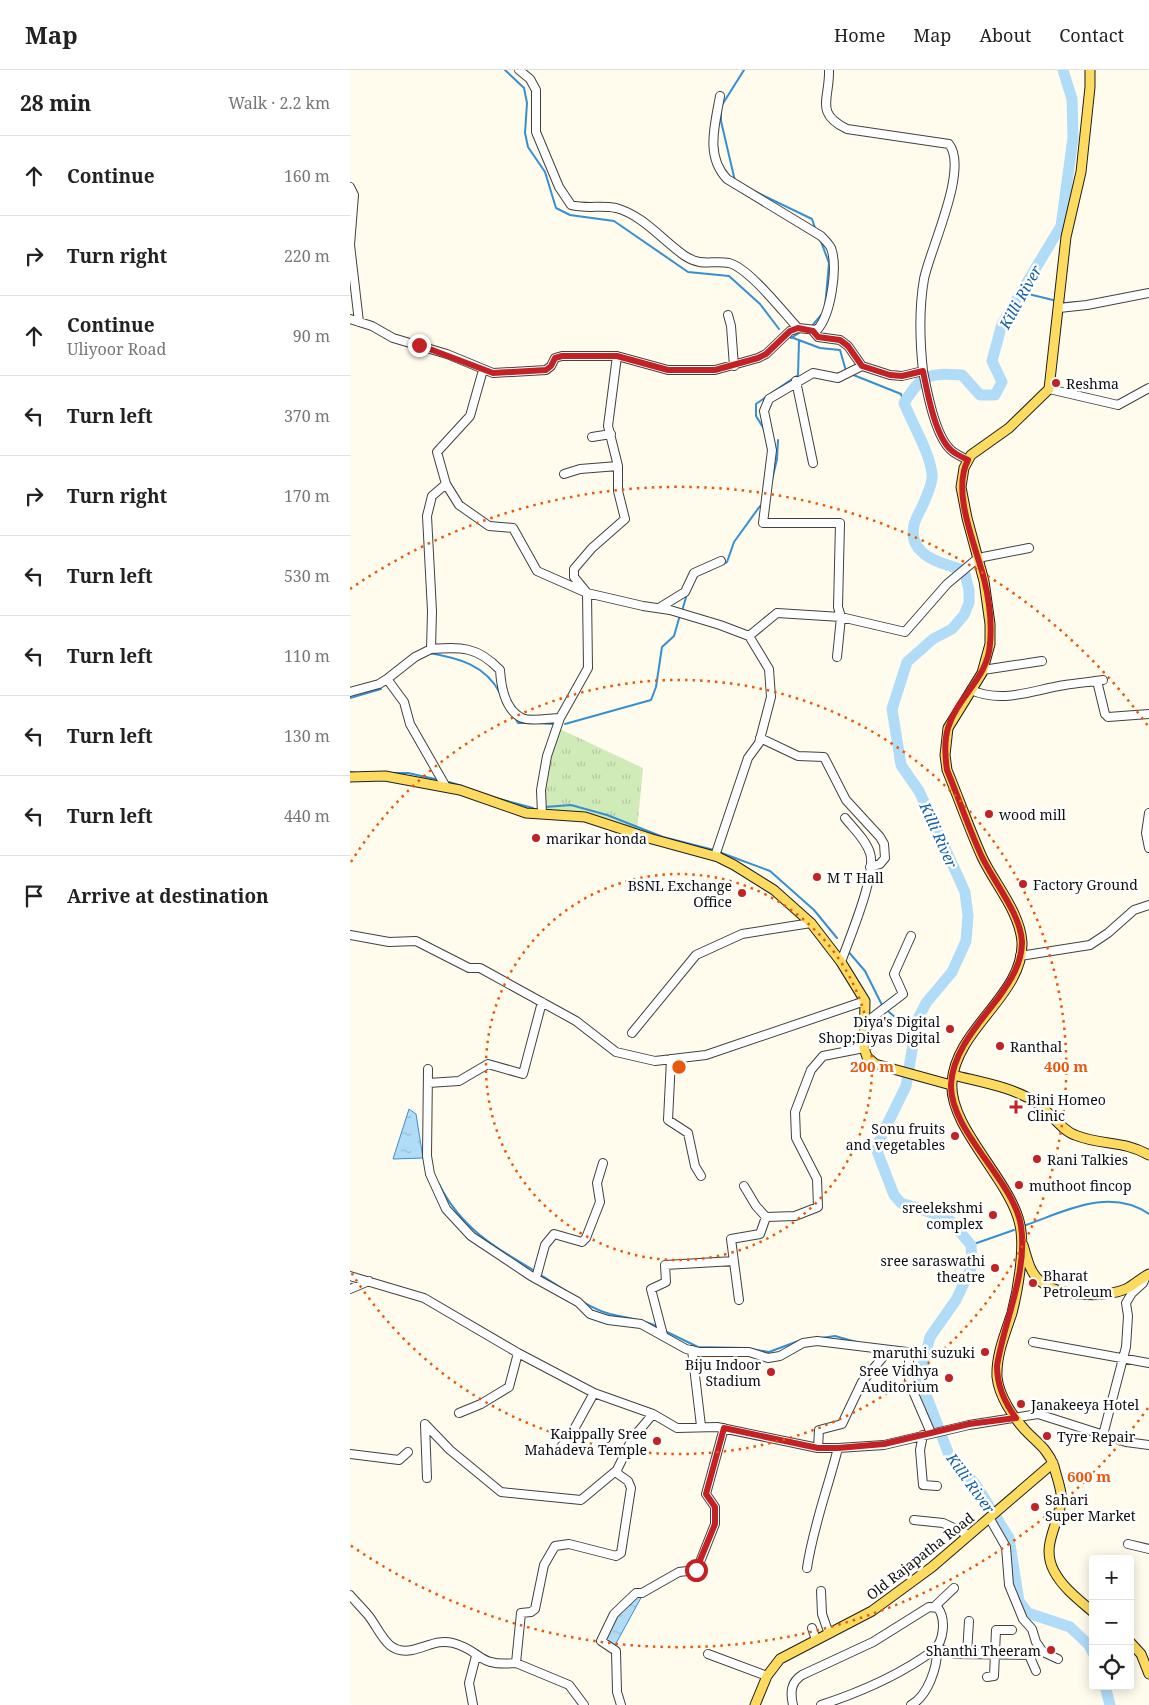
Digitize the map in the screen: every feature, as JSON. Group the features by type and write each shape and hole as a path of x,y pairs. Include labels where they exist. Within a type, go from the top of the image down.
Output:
{"main road":[{"path":"1089,1608 1066,1587 1054,1570 1050,1557 1049,1544 1061,1494 1053,1463 1039,1441 1026,1432 1016,1418 1002,1394 997,1380 997,1366 1014,1301 1021,1226 1010,1197 970,1135 955,1103 951,1085 965,1044 1010,982 1020,956 1022,941 1018,926 982,857 947,770 945,755 948,728 983,670 990,644 990,624 984,581 961,487 964,468 971,455 1010,428 1049,389 1066,237 1081,172 1090,88 1090,70"},
{"path":"350,777 384,776 446,787 526,812 585,817 652,839 715,856 734,865 774,890 811,923 841,962 866,1001 864,1048 867,1057 875,1064 951,1085"},
{"path":"953,1075 1001,1088 1036,1102 1073,1135 1094,1141 1133,1146 1149,1155"},
{"path":"1021,1241 1035,1276 1056,1290 1079,1294 1106,1293 1126,1289 1147,1275"},
{"name":"Old Rajapatha Road","path":"755,1705 767,1676 780,1659 872,1611 932,1567 1053,1463"},
{"path":"1133,1645 1145,1655 1149,1674"}],"street":[{"path":"519,70 530,79 536,90 536,132 559,187 571,205 583,208 616,208 641,221 692,259 702,264 729,264 739,268 771,296 798,328"},
{"path":"829,70 826,96 827,114 835,123 848,129 949,144 954,149 956,157 950,196 943,225 931,252 924,282 920,344 929,399 943,439 950,450 968,460"},
{"path":"720,96 712,137 719,170 727,179 821,236 831,248 834,273 828,304 820,327 813,331"},
{"path":"350,187 354,195 350,245 359,322"},
{"path":"1058,308 1087,306 1149,293"},
{"path":"728,315 731,326 734,366"},
{"path":"350,320 372,326 393,338 447,354 493,373 546,370 551,366 555,358 562,356 617,356 668,370 715,370 734,366 766,354 790,331 798,328 813,331 818,337 840,340 848,346 862,366 890,375 902,376 923,371"},
{"path":"542,814 541,790 547,756 560,718 588,668 587,593 574,577 574,569 592,548 625,519 618,491 618,466 609,419 617,356"},
{"path":"837,658 841,617 838,607 840,523 763,523 772,450 764,410 768,399 813,372 838,378 862,366"},
{"path":"483,370 470,416 437,452 446,484 459,505 489,526 512,528 537,571 587,593 670,610 720,624 749,636 769,669 771,697 760,738 748,758 715,856"},
{"path":"796,381 813,463"},
{"path":"1049,389 1118,405 1149,388"},
{"path":"592,437 611,434"},
{"path":"564,474 580,469 618,466"},
{"path":"431,649 432,611 427,516 432,496 446,484"},
{"path":"749,636 776,613 841,617 904,632 947,584 978,558 1029,548"},
{"path":"659,608 685,592 694,573 721,561"},
{"path":"350,692 379,684 415,656 431,649 466,648 478,652 500,670 502,689 515,713 523,718 560,718"},
{"path":"983,670 1042,662"},
{"path":"387,679 398,690 404,702 410,724 446,787"},
{"path":"971,690 985,696 1034,693 1059,686 1100,680 1105,714 1108,717 1149,714"},
{"path":"760,738 798,756 824,757 846,800 884,844 885,858 880,864 870,867"},
{"path":"1149,813 1146,833 1149,848"},
{"path":"841,962 866,888 871,854 846,818"},
{"path":"1020,956 1090,945 1108,934 1134,910 1149,906"},
{"path":"632,1032 696,955 742,934 811,923"},
{"path":"350,935 389,942 416,941 469,968 480,968 576,1020 616,1052 655,1061 706,1055 866,1001"},
{"path":"865,1024 903,994 894,974 911,936"},
{"path":"428,1082 459,1081 488,1064 523,1074 542,1002"},
{"path":"744,1186 756,1206 766,1217 795,1216 818,1207 817,1180 796,1138 795,1112 810,1070 823,1056 864,1048"},
{"path":"671,1059 668,1120 688,1133 695,1166 701,1176"},
{"path":"428,1069 427,1156 430,1174 446,1209 471,1236 555,1288 590,1314 608,1320 641,1324 692,1350 749,1352 768,1358 780,1356 803,1342 817,1341 907,1352 910,1382 933,1432"},
{"path":"536,1278 545,1245 554,1234 582,1242 586,1238 600,1202 597,1183 603,1163"},
{"path":"739,1300 731,1239 760,1234 766,1217"},
{"path":"663,1336 651,1289 666,1282 665,1265 734,1261"},
{"path":"1103,1435 1127,1334 1126,1303 1132,1293 1143,1283 1147,1275"},
{"path":"350,1276 424,1298 518,1353 594,1393 653,1414 677,1428 684,1429 701,1426 724,1428 818,1448 838,1448 884,1444 933,1432 1038,1414 1103,1435 1149,1445"},
{"path":"350,1289 369,1281"},
{"path":"1033,1342 1149,1363"},
{"path":"692,1350 701,1426"},
{"path":"818,1448 819,1430 842,1424 862,1382 889,1350"},
{"path":"459,1414 481,1404 509,1387 518,1353"},
{"path":"558,1451 572,1433 594,1393"},
{"path":"427,1478 425,1424 450,1450 501,1492 581,1500 617,1470 632,1439 653,1414"},
{"path":"621,1705 617,1692 616,1651 602,1641 614,1614 636,1593 642,1593 679,1572 696,1570 698,1567 715,1524 715,1507 706,1494 724,1428"},
{"path":"923,1435 920,1450 923,1485 937,1486"},
{"path":"807,1568 814,1529 822,1509 838,1448"},
{"path":"350,1454 399,1460 408,1452"},
{"path":"516,1663 521,1613 531,1612 535,1609 544,1565 555,1546 569,1544 616,1556 621,1554 631,1488 628,1481 618,1474 617,1470"},
{"path":"990,1518 1006,1547 1009,1585 1023,1619 1032,1629 1036,1642 1043,1652 1058,1659"},
{"path":"914,1520 943,1523 969,1535"},
{"path":"1128,1544 1149,1549"},
{"path":"793,1705 792,1688 795,1680 873,1642 929,1607 934,1607 954,1588"},
{"path":"821,1591 822,1614 829,1634"},
{"path":"350,1595 369,1617 385,1642 394,1648 404,1651 442,1642 454,1643 491,1664 516,1663 568,1685 573,1688 578,1700 584,1705"},
{"path":"911,1705 921,1696 928,1684 938,1654 937,1648 943,1628 941,1612 934,1607"},
{"path":"967,1654 969,1621"},
{"path":"812,1628 816,1640"},
{"path":"987,1677 994,1676 996,1630 1012,1630"},
{"path":"937,1648 955,1654 1030,1655 1036,1671"},
{"path":"820,1705 864,1691 905,1669 937,1648"},
{"path":"708,1654 767,1676"},
{"path":"473,1705 469,1684 476,1656"}],"green space":[{"path":"560,729 643,768 637,831 562,811 549,813 540,805 548,764"}],"water":[{"path":"409,1109 416,1114 423,1158 393,1159"},
{"path":"637,1594 642,1596 614,1647 606,1641 615,1616"}],"waterway":[{"path":"505,70 524,88 527,103 525,133 528,147 545,172 556,208 570,215 614,221 688,272 729,276 760,304 779,329"},
{"path":"722,105 744,70"},
{"name":"Killi River","path":"1063,70 1072,99 1073,138 1061,226 1002,324 992,361 1002,382 995,395 980,395 962,375 933,375 921,381 904,403 924,448 932,474 932,481 916,519 913,535 916,544 928,556 946,565 964,570 969,590 969,603 964,615 952,629 933,639 907,662 892,709 901,765 919,791 965,892 968,916 966,941 952,972 926,1003 917,1021 906,1086 879,1141 877,1151 894,1195 901,1203 948,1218 971,1245 972,1266 956,1300 930,1337 921,1372 925,1392 949,1455 976,1485 1009,1538 1019,1601 1028,1613 1070,1627 1089,1645"},
{"path":"721,110 721,121 735,181"},
{"path":"750,189 812,219 815,228"},
{"path":"820,239 829,263 825,307"},
{"path":"1020,292 1053,300"},
{"path":"1065,303 1080,302"},
{"path":"811,327 822,314"},
{"path":"791,338 799,333"},
{"path":"788,336 820,348 840,350 846,371"},
{"path":"770,394 798,375 799,341"},
{"path":"851,374 901,394 904,403"},
{"path":"764,429 756,416 756,404 766,397"},
{"path":"772,480 777,459 778,440"},
{"path":"723,564 727,562 734,542 760,506"},
{"path":"696,576 710,570"},
{"path":"682,611 687,594"},
{"path":"565,724 651,700 656,687 662,647 674,636 680,615"},
{"path":"429,653 461,660 479,669 494,683 500,693"},
{"path":"350,698 381,689"},
{"path":"514,716 518,723 530,723"},
{"path":"537,723 553,724"},
{"path":"350,772 356,773"},
{"path":"393,773 408,773 435,779"},
{"path":"449,782 462,786"},
{"path":"492,797 533,808"},
{"path":"545,807 571,805 607,815 663,837 714,850"},
{"path":"719,852 770,871 814,910 837,938"},
{"path":"847,950 865,971 883,1007"},
{"path":"889,1012 915,1034"},
{"path":"439,1184 457,1213 480,1235 506,1254 535,1271"},
{"path":"1026,1225 1072,1208 1103,1202 1119,1202 1134,1206 1149,1214"},
{"path":"971,1245 1014,1230"},
{"path":"539,1274 601,1311 640,1320 659,1327"},
{"path":"665,1331 698,1347 745,1348 769,1352 801,1340"},
{"path":"821,1338 835,1336 860,1343"},
{"path":"909,1349 925,1351"},
{"name":"Killi River","path":"1106,1690 1110,1705"}],"place":[{"name":"Reshma","path":"1056,383"},
{"name":"wood mill","path":"989,814"},
{"name":"marikar honda","path":"536,838"},
{"name":"M T Hall","path":"817,877"},
{"name":"Factory Ground","path":"1023,884"},
{"name":"BSNL Exchange Office","path":"742,893"},
{"name":"Diya's Digital Shop;Diyas Digital","path":"950,1029"},
{"name":"Ranthal","path":"1000,1046"},
{"name":"Bini Homeo Clinic","path":"1016,1107"},
{"name":"Sonu fruits and vegetables","path":"955,1136"},
{"name":"Rani Talkies","path":"1037,1159"},
{"name":"muthoot fincop","path":"1019,1185"},
{"name":"sreelekshmi complex","path":"993,1215"},
{"name":"sree saraswathi theatre","path":"995,1268"},
{"name":"Bharat Petroleum","path":"1033,1283"},
{"name":"maruthi suzuki","path":"985,1352"},
{"name":"Biju Indoor Stadium","path":"771,1372"},
{"name":"Sree Vidhya Auditorium","path":"949,1378"},
{"name":"Janakeeya Hotel","path":"1021,1404"},
{"name":"Tyre Repair","path":"1047,1436"},
{"name":"Kaippally Sree Mahadeva Temple","path":"657,1441"},
{"name":"Sahari Super Market","path":"1035,1507"},
{"name":"Shanthi Theeram","path":"1051,1650"}],"route":[{"path":"419,345 493,373 546,370 551,366 555,358 562,356 605,355 617,356 668,370 715,370 743,364 766,354 790,331 798,328 813,331 818,337 840,340 848,346 862,366 890,375 902,376 923,371 929,399 943,439 950,450 968,460 964,468 961,487 967,518 984,581 990,624 990,644 988,659 982,673 953,717 948,728 945,755 947,770 982,857 1011,911 1022,941 1016,970 1010,982 965,1044 958,1059 951,1085 952,1095 958,1111 970,1135 1010,1197 1021,1226 1017,1284 997,1366 997,1380 1002,1394 1007,1406 1016,1418 969,1424 884,1444 838,1448 818,1448 724,1428 706,1494 715,1507 714,1530 696,1570"}]}
